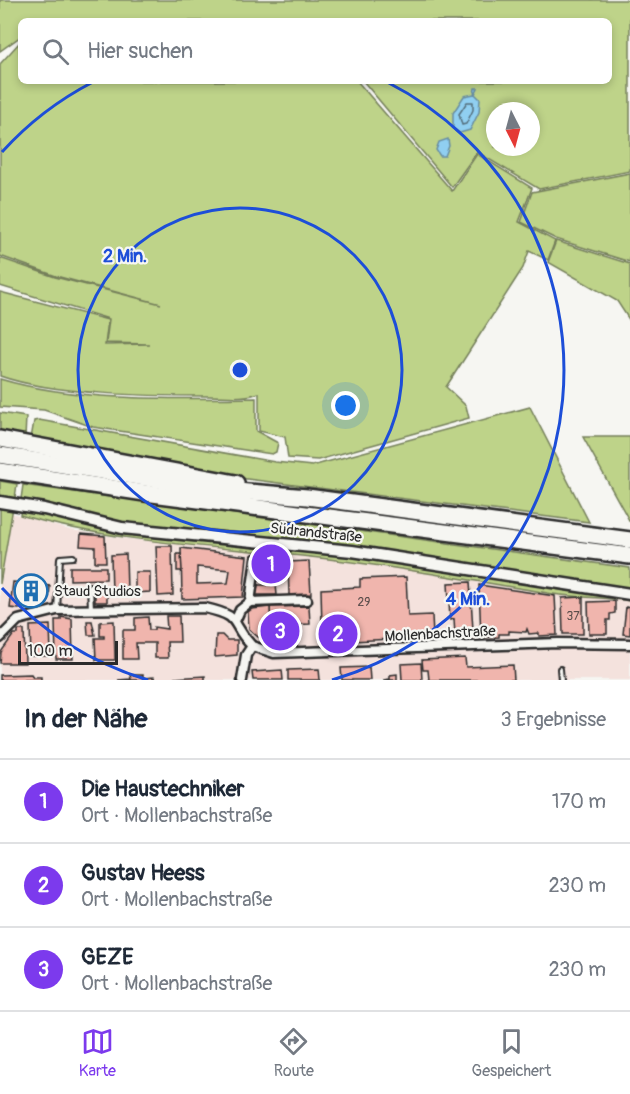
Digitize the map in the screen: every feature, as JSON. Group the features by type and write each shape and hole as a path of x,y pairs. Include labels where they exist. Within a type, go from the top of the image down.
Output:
{"highway":[{"path":"0,439 120,460 282,494"},
{"path":"0,455 215,489 282,494 630,540"},
{"path":"0,471 145,493 630,556"}],"main road":[{"name":"Südrandstraße","path":"0,502 44,509 122,528 363,553 630,594"}],"street":[{"path":"250,602 256,559"},
{"path":"236,619 240,610 250,602 307,600"},
{"path":"0,638 18,620 57,610 204,608 223,612 236,619 252,646 246,655 242,680"},
{"name":"Mollenbachstraße","path":"252,646 289,654 523,644 630,644"}],"lane":[{"path":"57,610 60,558 73,557"},
{"path":"90,586 91,610"},
{"path":"560,669 561,680"}],"shaded area":[{"path":"0,507 12,513 70,530 129,539 305,556 469,578 556,594 630,601 630,680 0,680"}],"green space":[{"path":"0,0 630,0 630,171 539,189 477,152 452,187 366,84 612,84 612,18 18,18 18,38 0,51"},
{"path":"18,44 18,84 360,84 452,191 477,154 532,188 519,222 555,241 548,260 529,251 523,268 446,387 466,406 469,418 318,460 288,458 285,437 259,431 259,393 234,397 103,393 47,387 0,376 0,292 108,320 105,345 149,344 106,343 109,319 0,286 0,258 55,277 161,304 56,276 0,256 0,64"},
{"path":"630,173 630,262 556,239 521,222 532,192"},
{"path":"556,241 630,264 630,321 617,301 548,262"},
{"path":"0,379 61,392 127,398 256,398 256,431 278,443 276,452 272,454 93,427 44,410 0,407"},
{"path":"530,407 589,522 231,477 31,439 34,421 39,420 275,462 312,466"},
{"path":"0,413 26,417 25,438 0,432"},
{"path":"583,437 630,437 630,522"},
{"path":"0,481 17,484 15,498 0,496"},
{"path":"23,485 630,568 630,590 128,525 21,499"},
{"path":"0,506 13,507 0,584"},
{"path":"21,509 109,529 367,558 630,598 630,601 553,594 428,573 302,556 125,537 20,515"}],"water":[{"path":"475,88 478,88 475,94 480,99 479,112 470,130 460,133 453,128 453,113 464,96 474,94"},
{"path":"448,139 449,146 445,156 440,156 436,150 439,142"}],"building":[{"path":"81,534 105,536 106,562 95,562 95,547 80,546"},
{"path":"156,546 172,546 173,595 158,596"},
{"path":"181,548 247,556 243,597 182,599","holes":["197,567 230,570 228,583 197,584"]},
{"path":"126,554 127,592 112,593 111,555"},
{"path":"177,554 181,554 182,571 177,571"},
{"path":"280,558 282,568 261,570 261,559"},
{"path":"309,561 311,594 289,595 288,562"},
{"path":"70,567 106,567 106,579 70,580"},
{"path":"274,569 275,577 263,578 263,570"},
{"path":"135,572 150,572 150,592 135,593"},
{"path":"406,577 408,616 432,615 433,637 352,641 351,627 322,628 321,589 360,587 360,579"},
{"name":"Staud Studios","path":"13,582 50,586 49,597 19,609 10,608"},
{"path":"470,582 473,630 466,630 466,634 455,635 454,619 450,620 448,583"},
{"path":"256,585 276,585 277,595 256,595"},
{"path":"479,585 555,596 557,635 529,634 527,629 526,632 509,631 509,634 499,634 499,637 481,638"},
{"path":"95,592 107,592 107,602 95,602"},
{"path":"583,597 583,634 563,634 562,598"},
{"path":"615,601 615,613 610,614 610,620 607,620 607,634 589,634 588,602"},
{"path":"309,606 310,624 288,625 289,645 271,646 270,607"},
{"path":"270,607 271,637 258,637 249,629 248,612 252,609"},
{"path":"626,607 630,608 630,635 623,634"},
{"path":"166,616 179,616 180,642 167,642 168,658 155,658 155,643 136,643 137,659 123,659 123,630 135,630 135,618 148,617 149,630 154,630 154,627 167,629"},
{"path":"61,617 72,619 73,659 56,659 55,620 61,620"},
{"path":"87,621 92,621 95,635 88,635"},
{"path":"114,621 115,660 96,660 95,638 104,638 100,636 100,622"},
{"path":"50,625 51,656 31,656 30,626"},
{"path":"351,627 352,640 324,641 323,628"},
{"path":"18,630 24,630 25,663 0,663 1,652 14,634 18,634"},
{"path":"216,635 222,635 227,640 237,640 237,655 215,657"},
{"path":"465,658 466,667 513,665 514,680 429,680 428,670 423,670 422,660"},
{"path":"421,663 422,680 402,680 401,664"},
{"path":"369,667 370,680 342,680 341,668"},
{"path":"319,669 320,680 288,680 288,670"},
{"path":"282,670 283,680 253,680 252,672"},
{"path":"31,674 33,677 41,677 41,680 0,680 0,675"},
{"path":"397,674 397,680 383,680 390,679 390,675"},
{"path":"130,675 143,675 143,678 154,677 155,680 118,680 131,679"},
{"path":"205,676 205,680 174,680 174,678"}],"place":[{"name":"Die Haustechniker","path":"271,564"},
{"name":"Staud Studios","path":"31,591"},
{"name":"GEZE","path":"280,631"},
{"name":"Gustav Heess","path":"338,634"}]}
